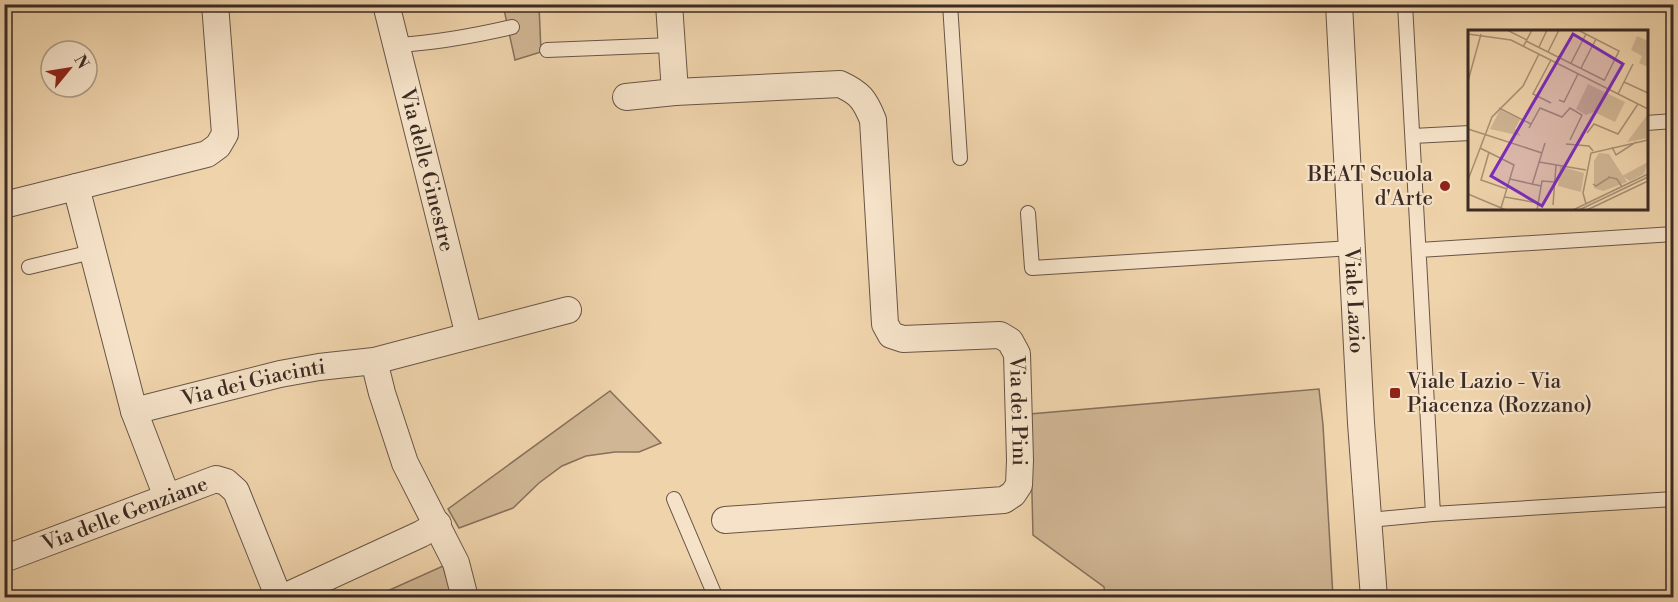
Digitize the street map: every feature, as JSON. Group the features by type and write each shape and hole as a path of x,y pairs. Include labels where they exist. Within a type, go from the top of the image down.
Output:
{"street":[{"path":"4,205 207,154 218,146 225,134 215,4"},
{"name":"Via delle Ginestre","path":"386,4 469,336"},
{"path":"669,4 675,92"},
{"name":"Viale Lazio","path":"1339,4 1361,423 1374,597"},
{"name":"Via dei Pini","path":"626,97 675,92 840,84 854,90 866,103 873,120 885,324 891,335 903,339 1000,335 1010,341 1017,354 1019,485 1013,494 1004,500 725,520"},
{"path":"76,187 134,411 167,497"},
{"path":"465,597 456,563 405,463 385,404 374,360 568,310"},
{"name":"Via dei Giacinti","path":"134,411 280,374 374,360"},
{"name":"Via delle Genziane","path":"4,559 216,479 226,482 236,491 280,597"},
{"path":"280,597 421,534 438,524"}],"lane":[{"path":"950,4 960,158"},
{"path":"1405,4 1433,513"},
{"path":"396,45 427,44 512,27"},
{"path":"548,50 672,45"},
{"path":"1648,123 1674,121"},
{"path":"1413,136 1468,133"},
{"path":"1028,213 1032,268 1352,248"},
{"path":"1419,250 1674,234"},
{"path":"29,267 92,252"},
{"path":"674,499 716,597"},
{"path":"1369,520 1433,513 1674,500"}],"shaded area":[{"path":"503,5 539,5 541,52 515,60"},
{"path":"1319,389 1333,597 1105,597 1104,587 1033,535 1030,414"},
{"path":"610,391 661,443 639,452 615,452 586,456 562,466 539,483 513,508 459,528 448,509"},
{"path":"443,566 452,597 374,597"}],"place":[{"name":"BEAT Scuola d'Arte","path":"1445,186"},
{"name":"Viale Lazio - Via Piacenza (Rozzano)","path":"1395,393"}]}
